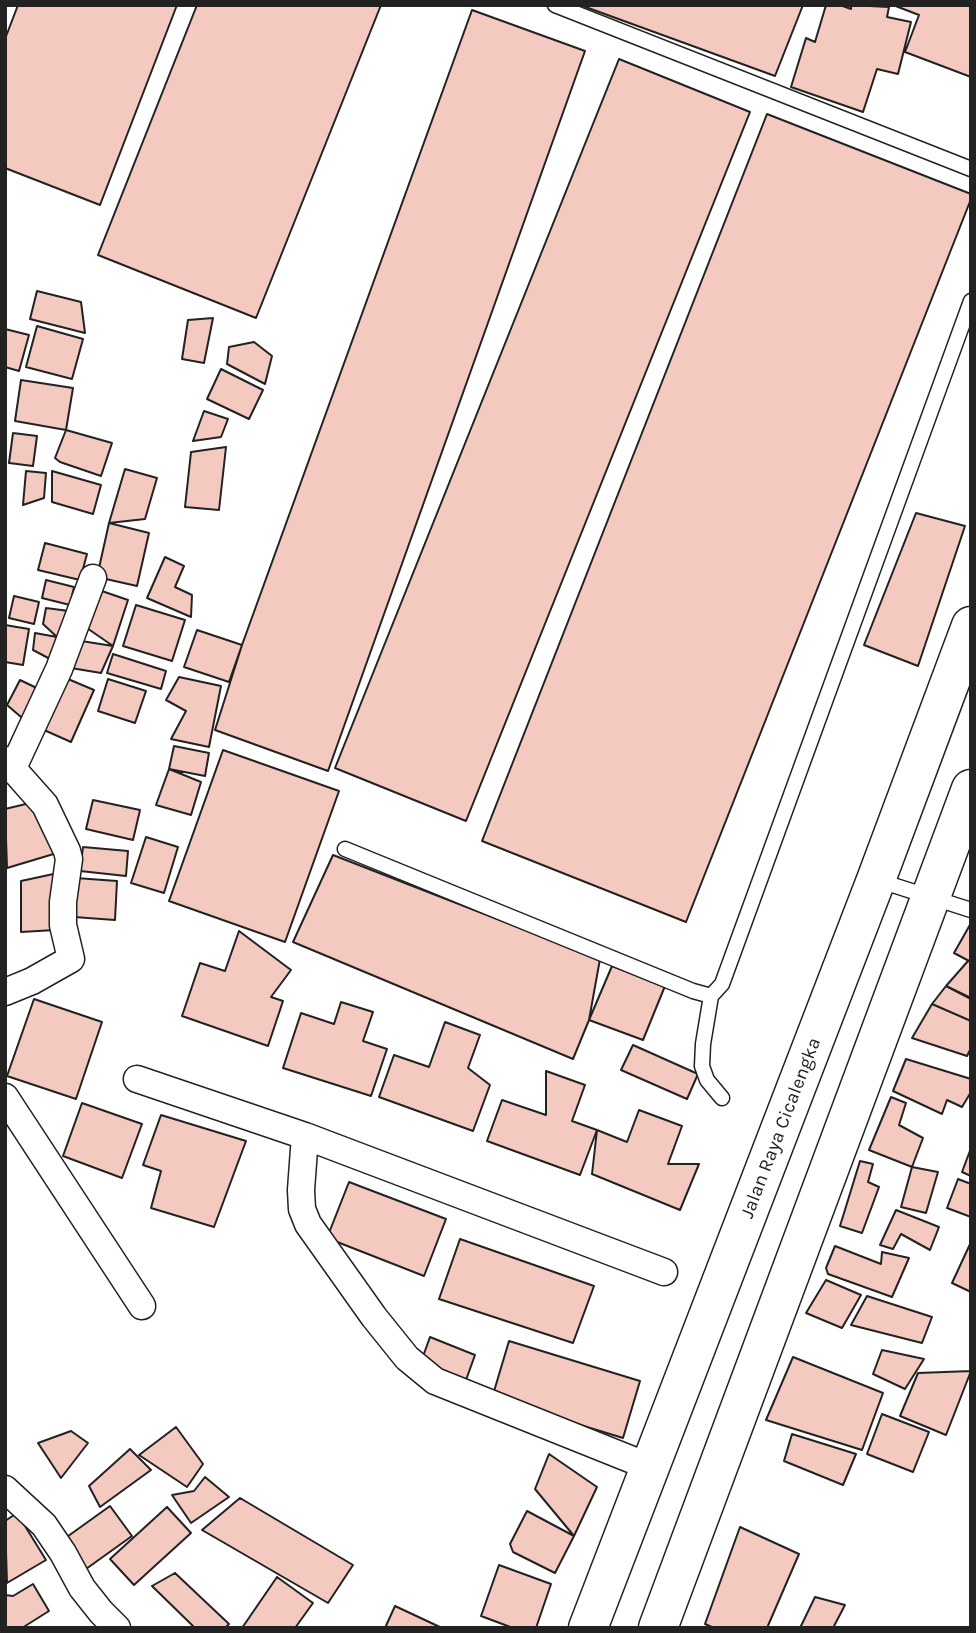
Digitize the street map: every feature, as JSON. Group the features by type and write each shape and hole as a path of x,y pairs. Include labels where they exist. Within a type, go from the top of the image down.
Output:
{"highway":[{"name":"Jalan Raya Cicalengka","path":"588,1628 971,626"},
{"path":"658,1628 971,789"}],"street":[{"path":"5,992 32,981 71,959 63,925 69,859 67,851 45,805 9,764 59,669 93,578"},
{"path":"137,1079 305,1136 664,1272"},
{"path":"5,1097 142,1306"},
{"path":"305,1136 301,1190 302,1209 308,1224 374,1318 407,1358 435,1381 650,1467"},
{"path":"5,1489 44,1525 82,1588 117,1628"}],"lane":[{"path":"555,5 971,169"},
{"path":"722,1098 707,1080 702,1066 702,1044 711,996 722,984 971,301"},
{"path":"345,849 711,996"},
{"path":"876,880 971,910"}],"building":[{"path":"18,5 177,5 100,205 5,168 5,39"},
{"path":"197,5 381,5 256,318 98,255"},
{"path":"580,5 803,5 775,76"},
{"path":"826,5 840,5 851,9 851,5 889,7 887,17 911,22 898,74 877,69 863,112 791,87 806,38 815,42"},
{"path":"893,5 971,5 971,77 905,52 919,15"},
{"path":"472,10 585,51 328,771 215,730 242,645"},
{"path":"619,59 750,112 466,821 335,768"},
{"path":"767,114 971,194 971,199 686,922 482,841"},
{"path":"37,291 81,302 85,333 30,319"},
{"path":"213,318 204,363 182,359 188,320"},
{"path":"37,326 83,339 72,379 26,367"},
{"path":"5,329 29,335 19,371 5,367"},
{"path":"254,342 272,356 265,384 227,364 229,347"},
{"path":"221,369 263,390 249,419 207,399"},
{"path":"21,380 73,388 66,430 15,421"},
{"path":"204,411 228,419 221,437 193,441"},
{"path":"66,430 112,443 101,476 55,458"},
{"path":"13,433 37,436 33,466 9,463"},
{"path":"226,447 219,510 185,507 191,452"},
{"path":"125,469 157,478 145,519 109,523"},
{"path":"26,471 46,473 44,498 23,505"},
{"path":"52,471 101,485 93,514 52,502"},
{"path":"916,513 965,526 918,666 864,645"},
{"path":"109,523 149,533 137,586 97,577"},
{"path":"45,543 87,554 80,580 38,570"},
{"path":"165,557 184,566 175,587 192,595 191,617 147,598"},
{"path":"46,580 74,587 70,605 42,598"},
{"path":"96,589 128,600 113,646 84,626"},
{"path":"14,596 39,602 34,624 9,618"},
{"path":"136,605 185,620 172,661 123,646"},
{"path":"46,608 69,611 57,637 43,624"},
{"path":"5,625 29,629 23,665 5,662"},
{"path":"197,630 242,645 229,682 184,667"},
{"path":"35,633 57,637 52,660 33,650"},
{"path":"75,640 113,646 101,673 71,668"},
{"path":"113,654 166,671 161,689 107,673"},
{"path":"179,677 221,686 209,747 171,739 186,711 166,700"},
{"path":"68,679 94,690 71,742 44,730"},
{"path":"108,679 146,691 135,723 98,711"},
{"path":"20,680 43,691 28,723 7,705"},
{"path":"174,746 209,753 205,776 169,769"},
{"path":"223,750 339,791 285,942 169,901"},
{"path":"169,769 201,782 191,815 156,805"},
{"path":"93,800 140,810 133,840 86,829"},
{"path":"30,803 57,853 7,868 5,809"},
{"path":"146,837 178,847 164,893 131,883"},
{"path":"83,847 128,851 126,876 80,871"},
{"path":"333,855 600,959 589,1020 573,1059 293,942"},
{"path":"58,873 55,930 21,932 21,881"},
{"path":"76,878 117,881 115,920 74,917"},
{"path":"971,923 971,962 954,953"},
{"path":"239,931 291,970 271,997 283,1001 268,1046 182,1016 200,963 225,971"},
{"path":"968,961 971,962 971,998 946,986"},
{"path":"612,966 665,986 643,1040 589,1020"},
{"path":"946,986 971,999 971,1021 932,1004"},
{"path":"34,999 102,1022 76,1099 7,1076"},
{"path":"341,1002 373,1012 363,1041 387,1049 371,1096 283,1068 301,1013 334,1024"},
{"path":"932,1004 971,1021 971,1048 967,1056 912,1038"},
{"path":"445,1022 480,1035 468,1068 490,1085 473,1131 379,1097 394,1055 429,1067"},
{"path":"633,1045 698,1074 687,1099 621,1070"},
{"path":"906,1059 971,1079 971,1092 962,1107 947,1100 942,1114 893,1091"},
{"path":"546,1071 585,1085 572,1121 597,1130 580,1175 487,1141 502,1100 546,1115"},
{"path":"891,1097 906,1103 899,1125 923,1138 912,1167 869,1150"},
{"path":"82,1103 142,1124 122,1178 63,1156"},
{"path":"639,1110 682,1126 668,1164 699,1164 680,1210 592,1174 597,1130 627,1142"},
{"path":"161,1115 246,1141 214,1227 151,1208 161,1171 143,1165"},
{"path":"971,1148 971,1176 962,1172"},
{"path":"860,1161 873,1164 868,1182 879,1187 862,1233 840,1226"},
{"path":"912,1167 938,1172 926,1213 901,1207"},
{"path":"958,1179 971,1184 971,1217 947,1208"},
{"path":"349,1182 446,1219 424,1276 327,1238"},
{"path":"896,1210 939,1227 930,1250 901,1234 893,1249 880,1245"},
{"path":"460,1239 594,1286 573,1343 439,1299"},
{"path":"971,1242 971,1292 952,1283"},
{"path":"835,1246 881,1264 882,1252 909,1258 892,1297 828,1274 826,1268"},
{"path":"826,1280 861,1295 842,1328 806,1313"},
{"path":"867,1296 932,1317 922,1343 851,1325"},
{"path":"430,1337 475,1355 466,1380 421,1362"},
{"path":"509,1341 640,1381 623,1438 492,1398"},
{"path":"882,1350 924,1359 905,1389 873,1374"},
{"path":"793,1357 883,1393 862,1450 766,1420"},
{"path":"971,1371 946,1435 900,1416 918,1373"},
{"path":"882,1414 929,1432 913,1472 867,1454"},
{"path":"176,1427 203,1464 187,1487 139,1455"},
{"path":"71,1431 88,1443 61,1478 38,1443"},
{"path":"792,1434 856,1454 843,1485 784,1461"},
{"path":"130,1449 151,1470 100,1507 89,1486"},
{"path":"549,1454 597,1487 574,1536 535,1489"},
{"path":"205,1477 229,1497 191,1523 172,1495 194,1491"},
{"path":"240,1498 353,1565 328,1603 202,1530"},
{"path":"110,1506 132,1536 86,1569 64,1539"},
{"path":"167,1507 191,1533 134,1585 110,1559"},
{"path":"527,1511 574,1536 555,1573 513,1552 510,1544"},
{"path":"17,1513 46,1560 7,1583 5,1521"},
{"path":"740,1527 799,1554 767,1628 714,1628 705,1624"},
{"path":"499,1565 551,1584 536,1628 513,1628 481,1616"},
{"path":"175,1573 229,1624 225,1628 195,1628 152,1586"},
{"path":"277,1577 313,1603 295,1628 242,1628"},
{"path":"33,1584 49,1611 22,1628 5,1628 5,1595 13,1596"},
{"path":"815,1597 845,1605 833,1628 800,1628"},
{"path":"395,1606 442,1628 385,1628"}]}
